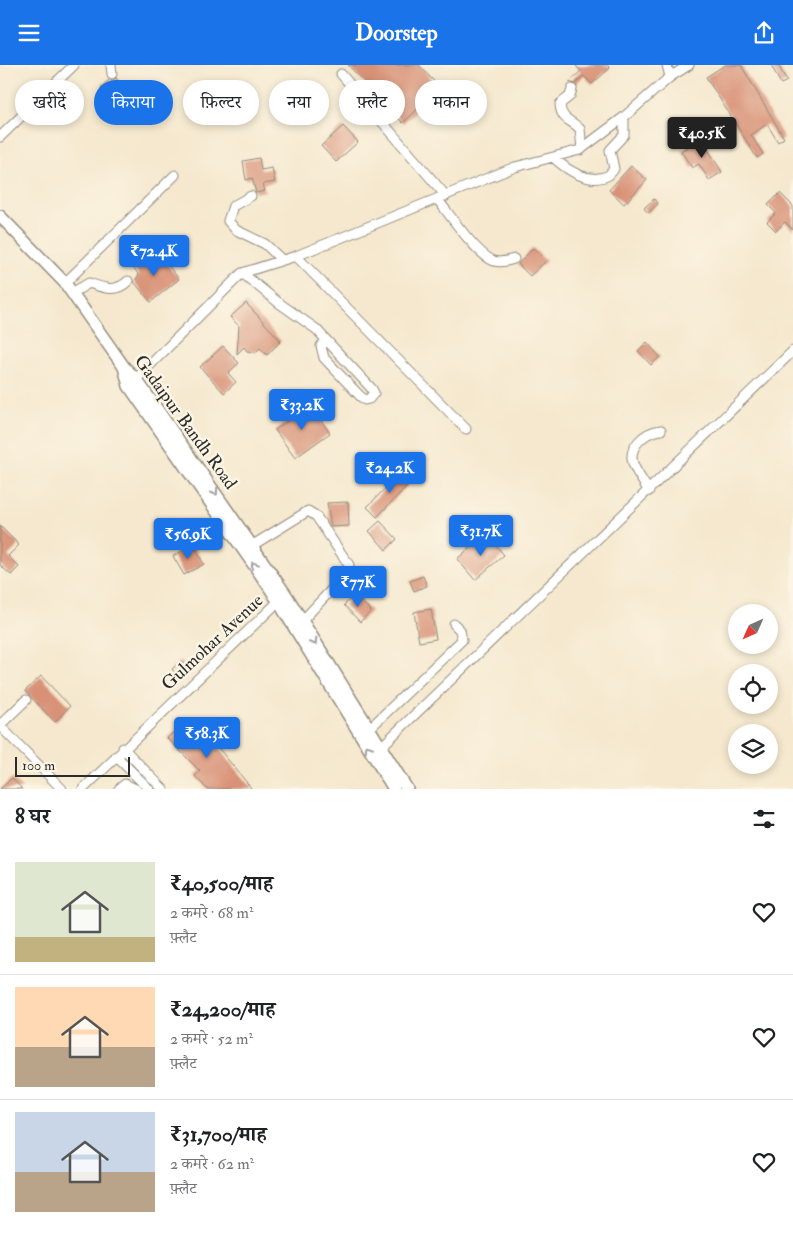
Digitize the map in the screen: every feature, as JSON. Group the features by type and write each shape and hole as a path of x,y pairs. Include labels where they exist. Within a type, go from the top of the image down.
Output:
{"street":[{"path":"0,137 74,65"},
{"path":"667,65 670,77"},
{"path":"136,379 242,273 296,257 515,167 582,149 624,117 670,77 689,65"},
{"path":"341,74 442,198 474,244 491,259 498,261 514,259"},
{"path":"572,89 570,96 560,104 560,112 564,118 580,129 582,149"},
{"path":"554,158 566,169 591,179 609,175 614,169 610,151 624,135 624,117"},
{"path":"65,283 175,175"},
{"path":"251,196 233,207 228,221 236,230 266,244 282,260"},
{"name":"Gadaipur Bandh Road","path":"0,216 65,283 124,367 136,379 253,545 407,789"},
{"path":"296,257 466,429"},
{"path":"242,273 279,303 310,323 372,389 374,393 369,399 360,396 324,358 321,346 326,341"},
{"path":"72,293 89,283 108,289 123,286 128,281"},
{"path":"380,748 793,351"},
{"path":"124,367 129,386 278,602 394,789"},
{"path":"649,491 635,468 632,455 643,436 649,432 661,430"},
{"path":"253,545 308,511 316,516 349,565 348,572 302,622"},
{"name":"Gulmohar Avenue","path":"83,789 278,602"},
{"path":"369,729 462,640 460,631 454,624"},
{"path":"26,700 0,725 62,789"},
{"path":"124,748 164,789"},
{"path":"116,756 149,789"},
{"path":"119,789 125,785 136,789"}],"building":[{"path":"348,65 419,65 433,80 415,80 415,112 405,121 405,80 362,80"},
{"path":"575,65 607,65 610,68 592,84 584,76 575,84 569,82 581,71"},
{"path":"725,65 741,65 784,138 778,142 767,124 751,135 763,154 757,158 706,77"},
{"path":"771,65 778,65 787,81 781,84"},
{"path":"343,126 358,142 336,162 321,146"},
{"path":"701,138 722,172 709,180 699,164 692,168 681,151"},
{"path":"259,158 261,170 272,168 275,182 263,184 265,191 256,193 252,178 246,180 243,161"},
{"path":"631,166 647,180 624,204 609,190"},
{"path":"780,193 793,206 793,230 785,222 776,231 767,222 776,213 768,205"},
{"path":"654,199 658,204 648,213 644,208"},
{"path":"533,248 546,261 530,276 518,264"},
{"path":"159,254 179,279 151,302 134,282 139,275 133,267 144,258 148,263"},
{"path":"246,303 281,341 267,355 260,348 256,352 247,351 244,347 237,354 239,326 230,317"},
{"path":"647,342 660,357 651,365 638,351"},
{"path":"223,346 239,363 228,373 236,382 224,393 200,367"},
{"path":"310,405 330,433 295,458 275,430"},
{"path":"402,471 412,481 377,517 367,507"},
{"path":"348,502 349,526 331,527 327,503"},
{"path":"380,521 397,539 386,550 369,531"},
{"path":"0,526 19,545 8,556 19,567 11,575 0,565"},
{"path":"486,534 504,555 475,580 457,559"},
{"path":"193,545 204,564 184,575 173,556"},
{"path":"423,576 427,586 414,591 410,581"},
{"path":"355,595 371,611 360,622 344,605"},
{"path":"431,609 436,639 419,642 414,612"},
{"path":"181,661 186,667 177,675 172,669"},
{"path":"41,676 70,706 55,722 25,691"},
{"path":"189,719 220,750 252,789 207,789 195,776 200,771 167,738"},
{"path":"12,778 22,789 0,789"}]}
